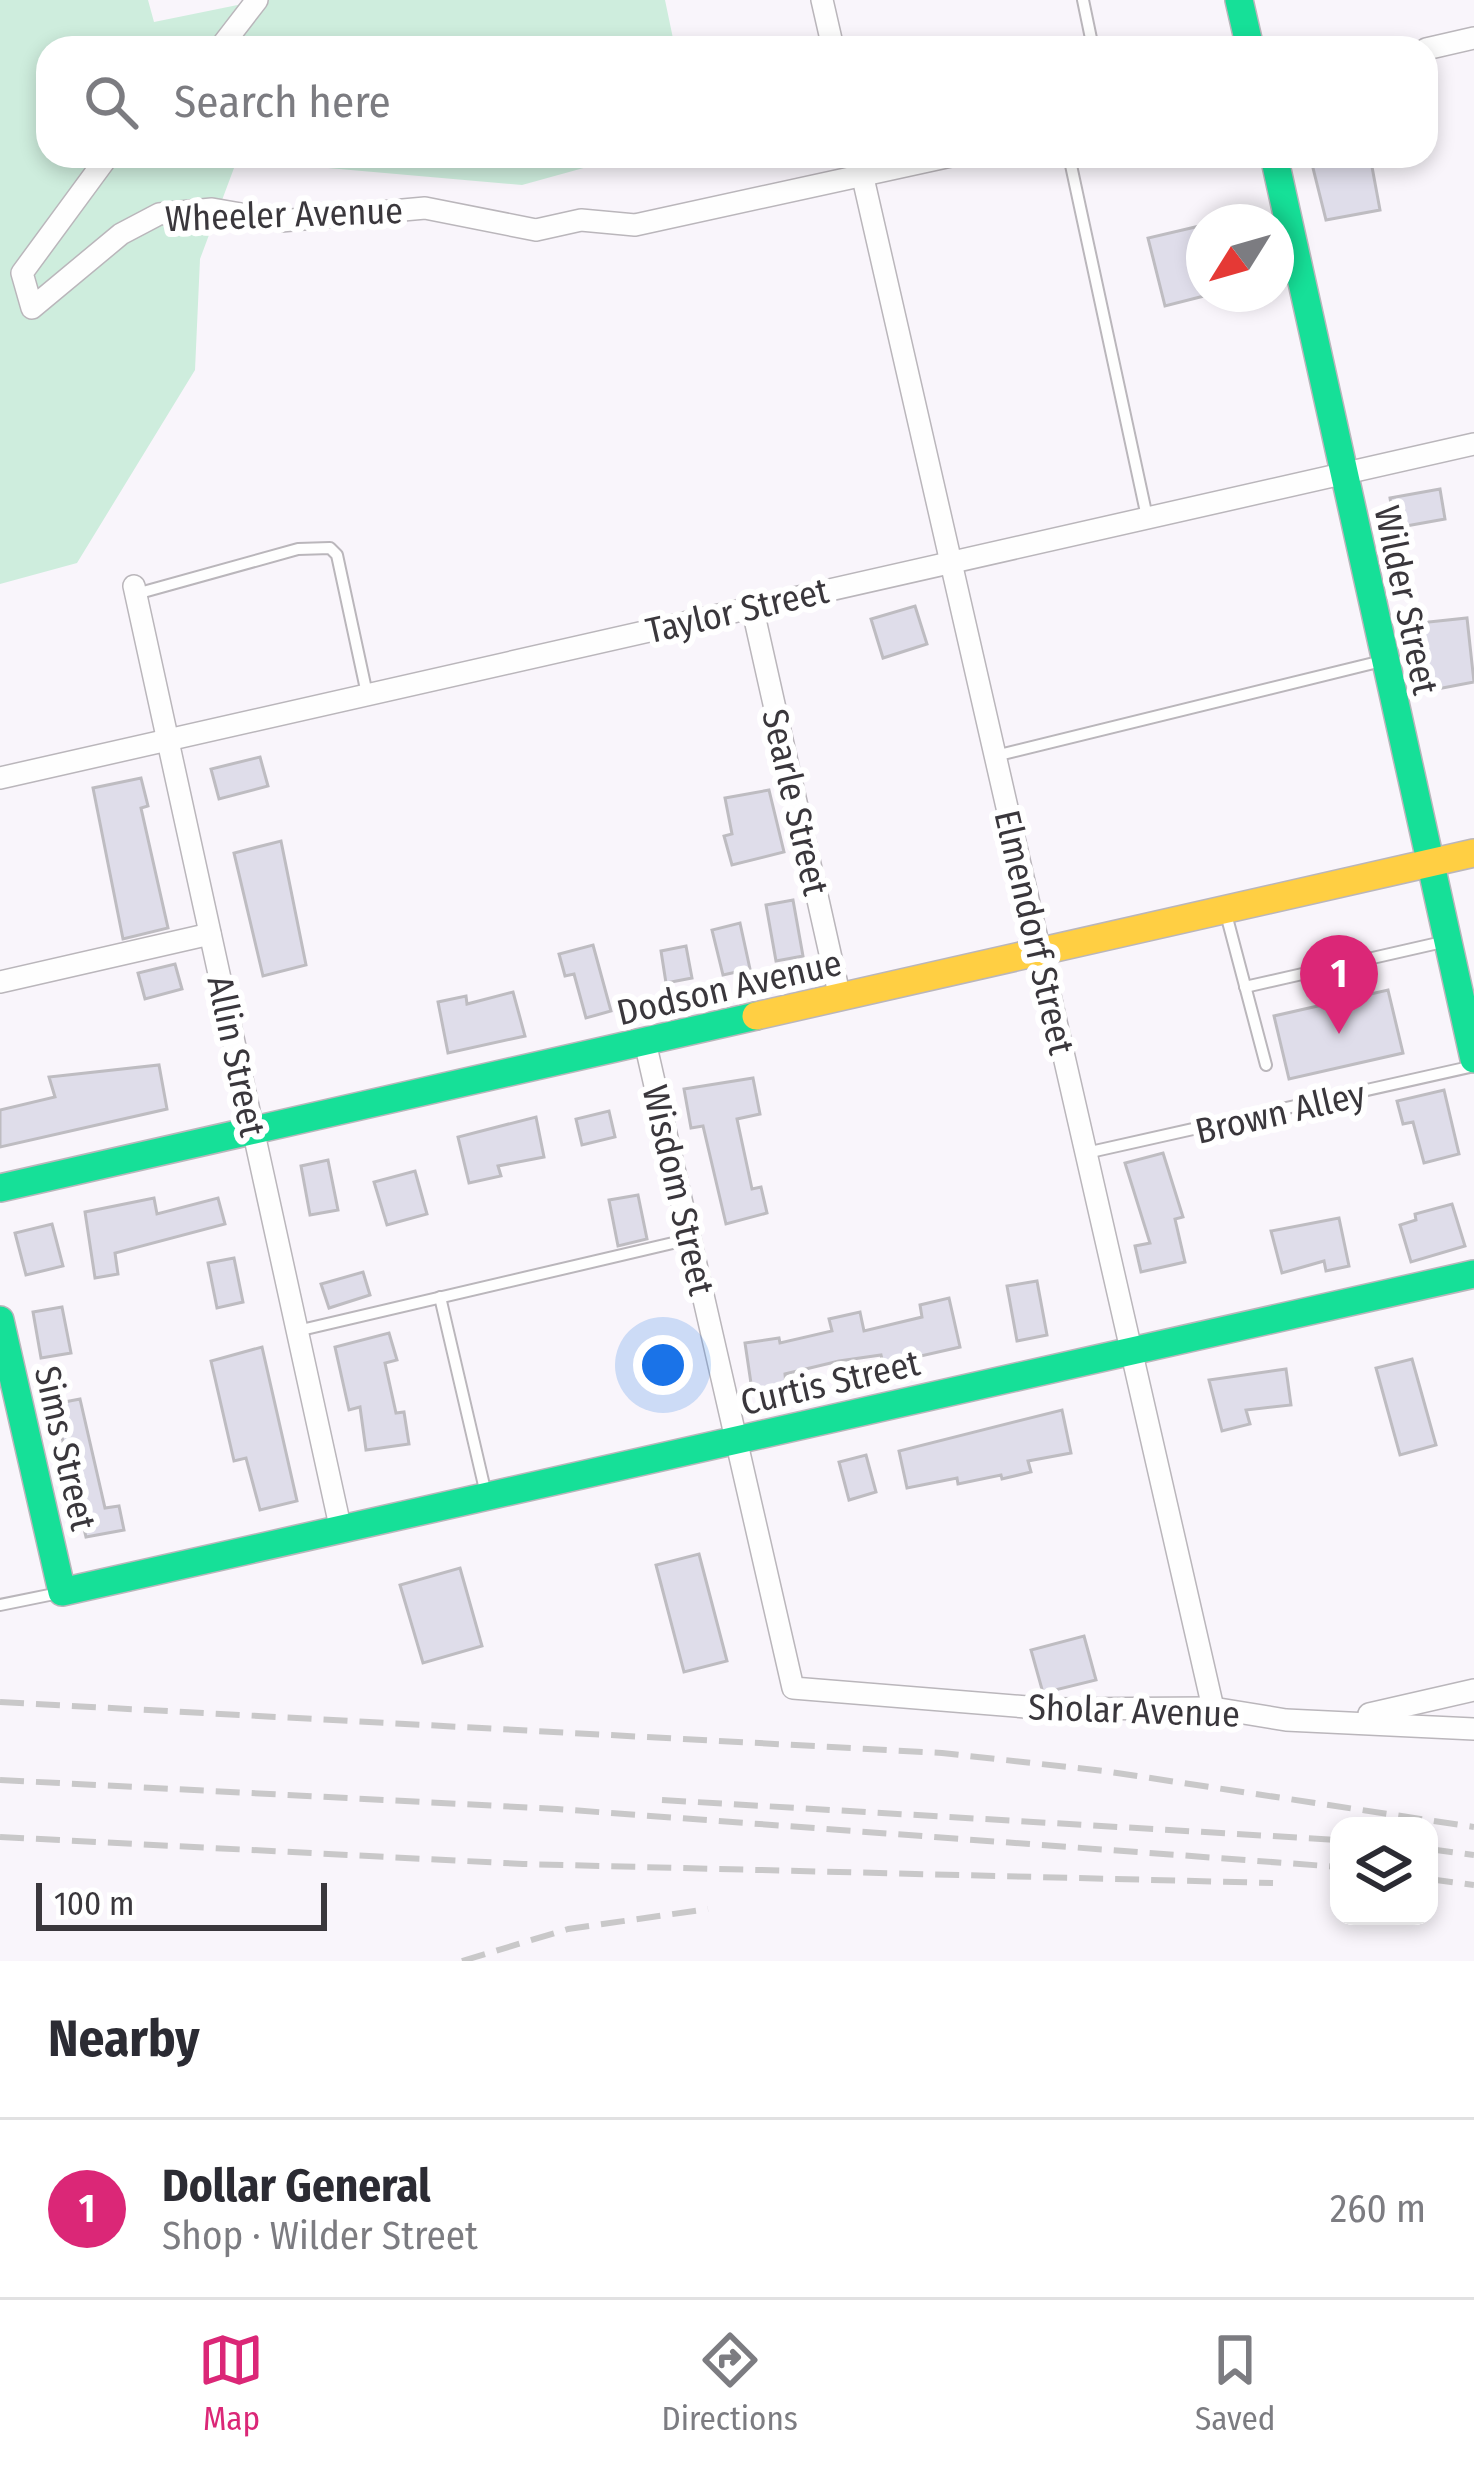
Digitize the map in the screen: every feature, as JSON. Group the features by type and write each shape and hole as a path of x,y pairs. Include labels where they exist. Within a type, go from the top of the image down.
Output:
{"street":[{"path":"229,36 256,0"},
{"path":"822,0 830,36"},
{"path":"1239,0 1247,36"},
{"path":"1438,46 1474,38"},
{"name":"Wheeler Avenue","path":"99,168 22,273 32,308 121,234 159,214 212,209 281,221 425,208 536,230 581,220 635,225 852,168"},
{"name":"Elmendorf Street","path":"860,168 1213,1708"},
{"name":"Wilder Street","path":"1277,168 1474,1063"},
{"name":"Taylor Street","path":"0,778 1474,444"},
{"name":"Allin Street","path":"135,590 340,1526"},
{"name":"Searle Street","path":"752,606 840,998"},
{"name":"Dodson Avenue","path":"0,1188 1474,853"},
{"path":"0,982 210,934"},
{"name":"Wisdom Street","path":"645,1042 793,1688"},
{"name":"Curtis Street","path":"62,1592 1474,1274"},
{"name":"Sims Street","path":"0,1320 62,1592"},
{"name":"Sholar Avenue","path":"793,1688 1051,1709 1213,1708 1286,1720 1345,1719 1474,1729"},
{"path":"1345,1719 1474,1690"}],"lane":[{"path":"1083,0 1090,36"},
{"path":"1072,168 1147,517"},
{"path":"135,590 298,549 329,548 337,555 368,698"},
{"path":"995,756 1382,661"},
{"path":"1225,911 1266,1065"},
{"path":"1245,987 1447,941"},
{"name":"Brown Alley","path":"1086,1153 1474,1063"},
{"path":"297,1331 690,1239"},
{"path":"440,1297 486,1494"},
{"path":"0,1605 62,1592"}],"green space":[{"path":"0,0 148,0 154,22 262,0 665,0 672,36 36,36 36,168 234,168 200,259 195,370 77,563 0,584"},
{"path":"328,168 584,168 522,185"}],"building":[{"path":"1313,168 1372,168 1380,210 1326,220"},
{"path":"1186,229 1186,301 1165,306 1148,238"},
{"path":"1440,489 1445,519 1395,528 1390,498"},
{"path":"915,606 927,644 883,658 871,619"},
{"path":"1467,618 1474,682 1432,690 1419,623"},
{"path":"260,757 268,786 219,799 211,769"},
{"path":"141,778 148,806 141,808 168,928 123,939 93,788"},
{"path":"769,790 784,852 732,865 724,836 732,834 725,798"},
{"path":"281,841 306,965 263,976 234,853"},
{"path":"793,900 803,956 776,961 766,905"},
{"path":"740,923 750,969 723,975 712,930"},
{"path":"593,945 611,1011 586,1018 574,974 565,976 559,954"},
{"path":"686,946 692,978 666,983 661,951"},
{"path":"175,964 182,989 145,999 138,973"},
{"path":"1388,990 1403,1053 1289,1079 1274,1016"},
{"path":"513,992 525,1036 448,1053 438,1002 466,996 467,1004"},
{"path":"159,1065 167,1109 0,1147 0,1110 55,1097 49,1077"},
{"path":"753,1078 760,1114 737,1119 752,1189 761,1187 767,1213 726,1224 703,1126 691,1128 684,1089"},
{"path":"1444,1090 1459,1154 1424,1163 1413,1122 1403,1124 1397,1101"},
{"path":"609,1111 615,1137 582,1145 576,1119"},
{"path":"536,1117 544,1157 498,1166 501,1176 469,1183 458,1137"},
{"path":"1163,1153 1183,1217 1175,1219 1185,1262 1141,1272 1135,1246 1150,1243 1125,1163"},
{"path":"328,1160 338,1210 310,1215 301,1166"},
{"path":"415,1171 427,1214 387,1225 374,1182"},
{"path":"638,1195 647,1239 618,1246 609,1200"},
{"path":"154,1198 157,1214 218,1198 225,1224 115,1253 118,1274 95,1278 85,1212"},
{"path":"1452,1204 1465,1246 1411,1262 1400,1225 1416,1220 1415,1214"},
{"path":"1339,1218 1349,1266 1326,1271 1324,1261 1282,1273 1271,1231"},
{"path":"52,1224 63,1266 26,1275 15,1233"},
{"path":"234,1258 243,1302 217,1308 208,1263"},
{"path":"363,1272 370,1295 329,1308 321,1284"},
{"path":"1037,1281 1047,1335 1017,1341 1007,1286"},
{"path":"949,1298 960,1347 916,1357 918,1363 885,1372 881,1355 839,1361 785,1374 786,1385 752,1390 745,1343 779,1338 780,1343 832,1331 829,1319 860,1312 864,1331 922,1317 920,1305"},
{"path":"62,1307 71,1353 41,1358 33,1312"},
{"path":"389,1333 397,1360 385,1363 396,1413 404,1412 409,1444 366,1450 360,1407 349,1410 335,1347"},
{"path":"262,1347 297,1501 260,1510 246,1458 234,1461 211,1361"},
{"path":"1412,1359 1436,1445 1400,1455 1376,1368"},
{"path":"1286,1369 1291,1405 1246,1410 1250,1424 1222,1431 1209,1380"},
{"path":"80,1399 105,1508 119,1506 124,1530 86,1537 54,1404"},
{"path":"1062,1410 1071,1453 1028,1461 1031,1472 1002,1479 1001,1475 958,1484 957,1478 907,1488 899,1451"},
{"path":"866,1455 876,1492 849,1500 839,1462"},
{"path":"699,1554 727,1661 684,1672 656,1565"},
{"path":"460,1568 482,1646 423,1663 400,1585"},
{"path":"1084,1636 1096,1680 1043,1693 1031,1650"}],"railway":[{"path":"0,1702 942,1753 1104,1771 1474,1827"},
{"path":"0,1780 557,1809 1330,1866"},
{"path":"662,1800 1330,1839"},
{"path":"0,1837 523,1864 1273,1883"},
{"path":"1438,1850 1474,1855"},
{"path":"1438,1880 1474,1885"},
{"path":"462,1961 568,1929 708,1909"}],"traffic: fast":[{"path":"1239,0 1247,36"},
{"path":"1277,168 1474,1059"},
{"path":"0,1188 756,1016"},
{"path":"0,1320 62,1592 1474,1274"}],"traffic: slow":[{"path":"756,1016 1474,853"}],"place":[{"name":"Dollar General","path":"1339,1034"}]}
